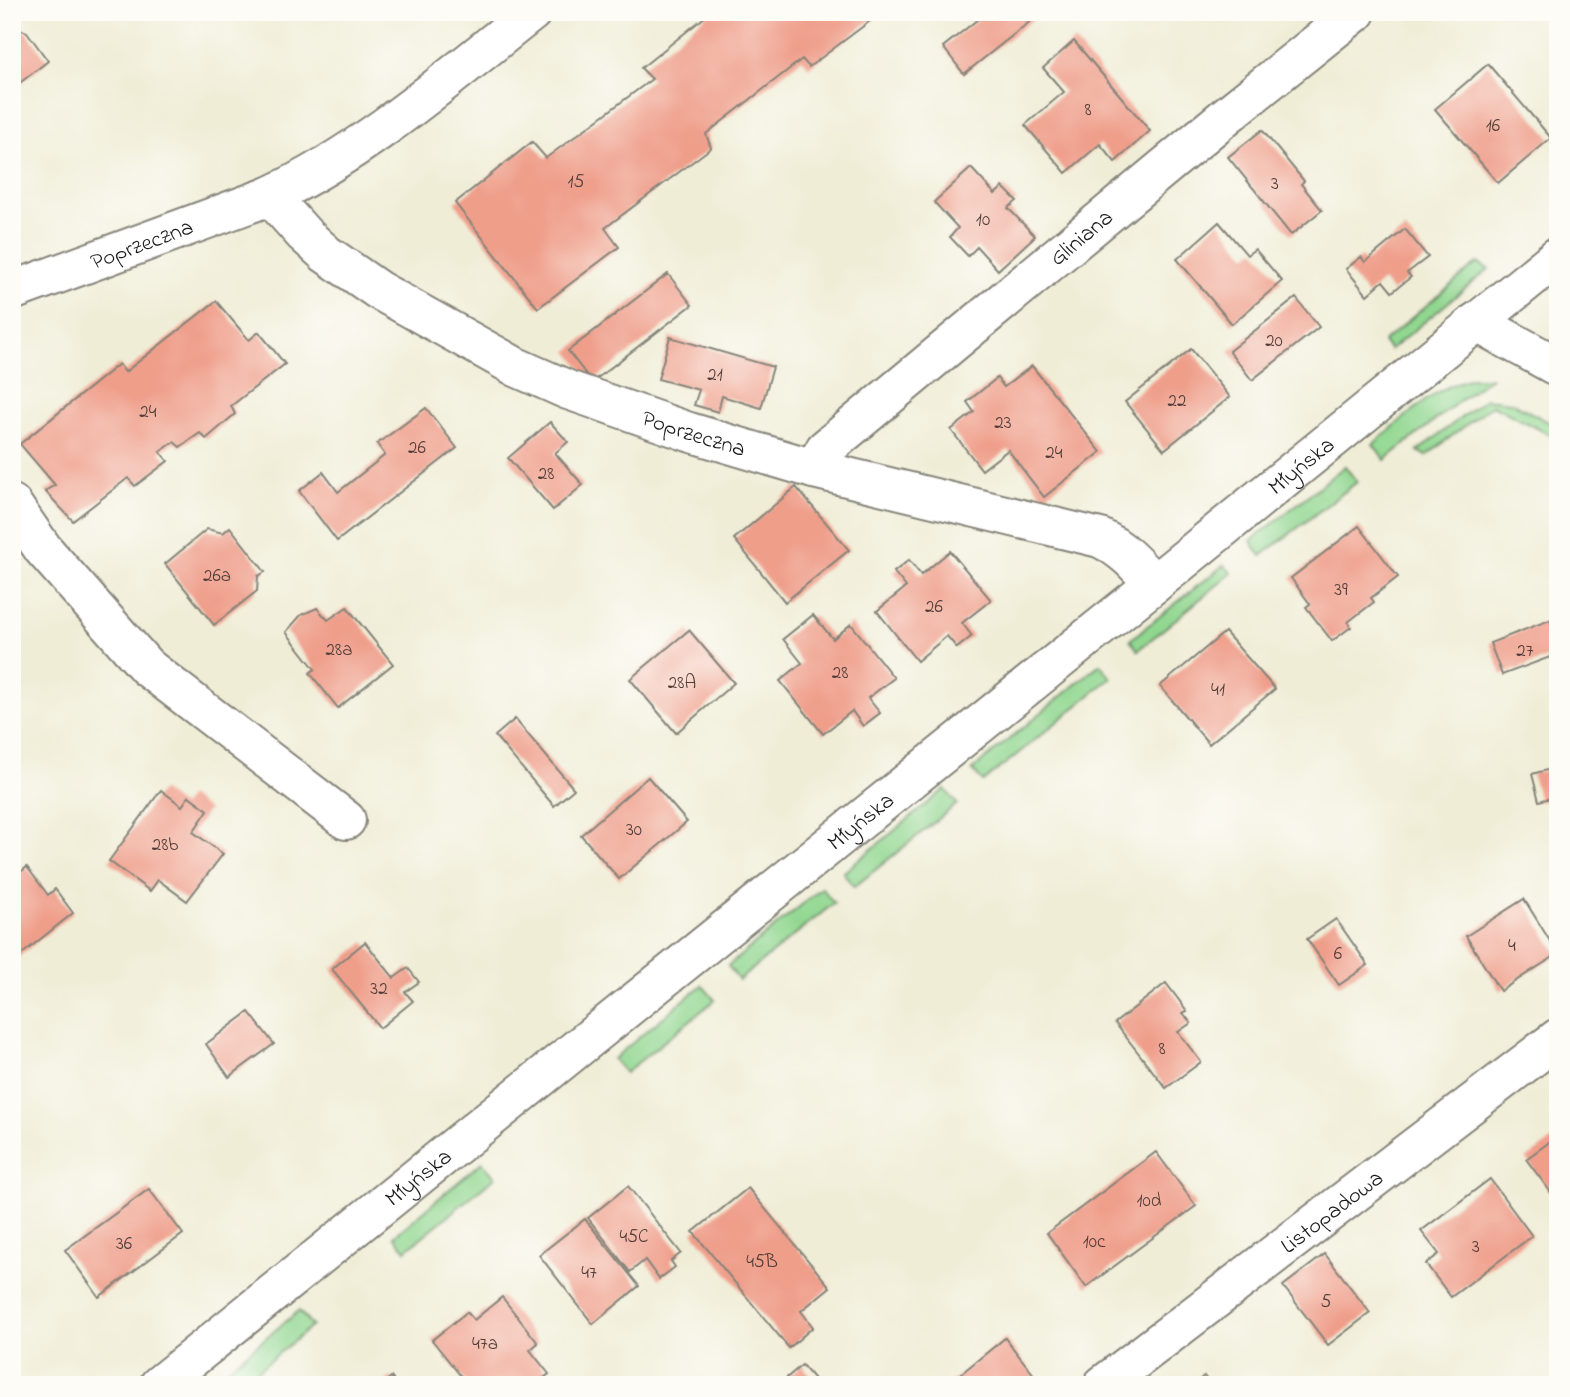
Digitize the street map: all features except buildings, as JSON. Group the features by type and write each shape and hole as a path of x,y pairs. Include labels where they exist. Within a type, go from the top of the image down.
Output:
{"street":[{"name":"Poprzeczna","path":"12,290 270,195 326,167 367,141 532,12"},
{"name":"Gliniana","path":"814,469 825,449 1356,12"},
{"name":"Poprzeczna","path":"270,195 304,234 342,266 418,314 516,367 568,390 626,412 814,469 1100,537 1117,546 1154,584"},
{"name":"Młyńska","path":"159,1385 1558,256"},
{"path":"1476,322 1558,367"},
{"path":"12,504 43,549 147,667 346,820"},
{"name":"Listopadowa","path":"1103,1385 1558,1038"}],"green space":[{"path":"1477,263 1489,269 1390,350 1383,342"},
{"path":"1472,378 1491,378 1385,460 1373,444 1431,397 1458,382"},
{"path":"1485,399 1511,402 1558,427 1558,439 1492,405 1426,456 1418,451"},
{"path":"1345,466 1357,482 1261,556 1251,541"},
{"path":"1224,565 1232,573 1138,650 1130,640"},
{"path":"1100,664 1111,678 983,782 972,770"},
{"path":"945,789 957,804 854,887 843,873"},
{"path":"822,888 834,903 739,980 728,966"},
{"path":"702,985 715,1000 625,1073 613,1059"},
{"path":"482,1162 495,1177 406,1250 394,1236"},
{"path":"299,1311 312,1326 240,1385 207,1385"}]}
